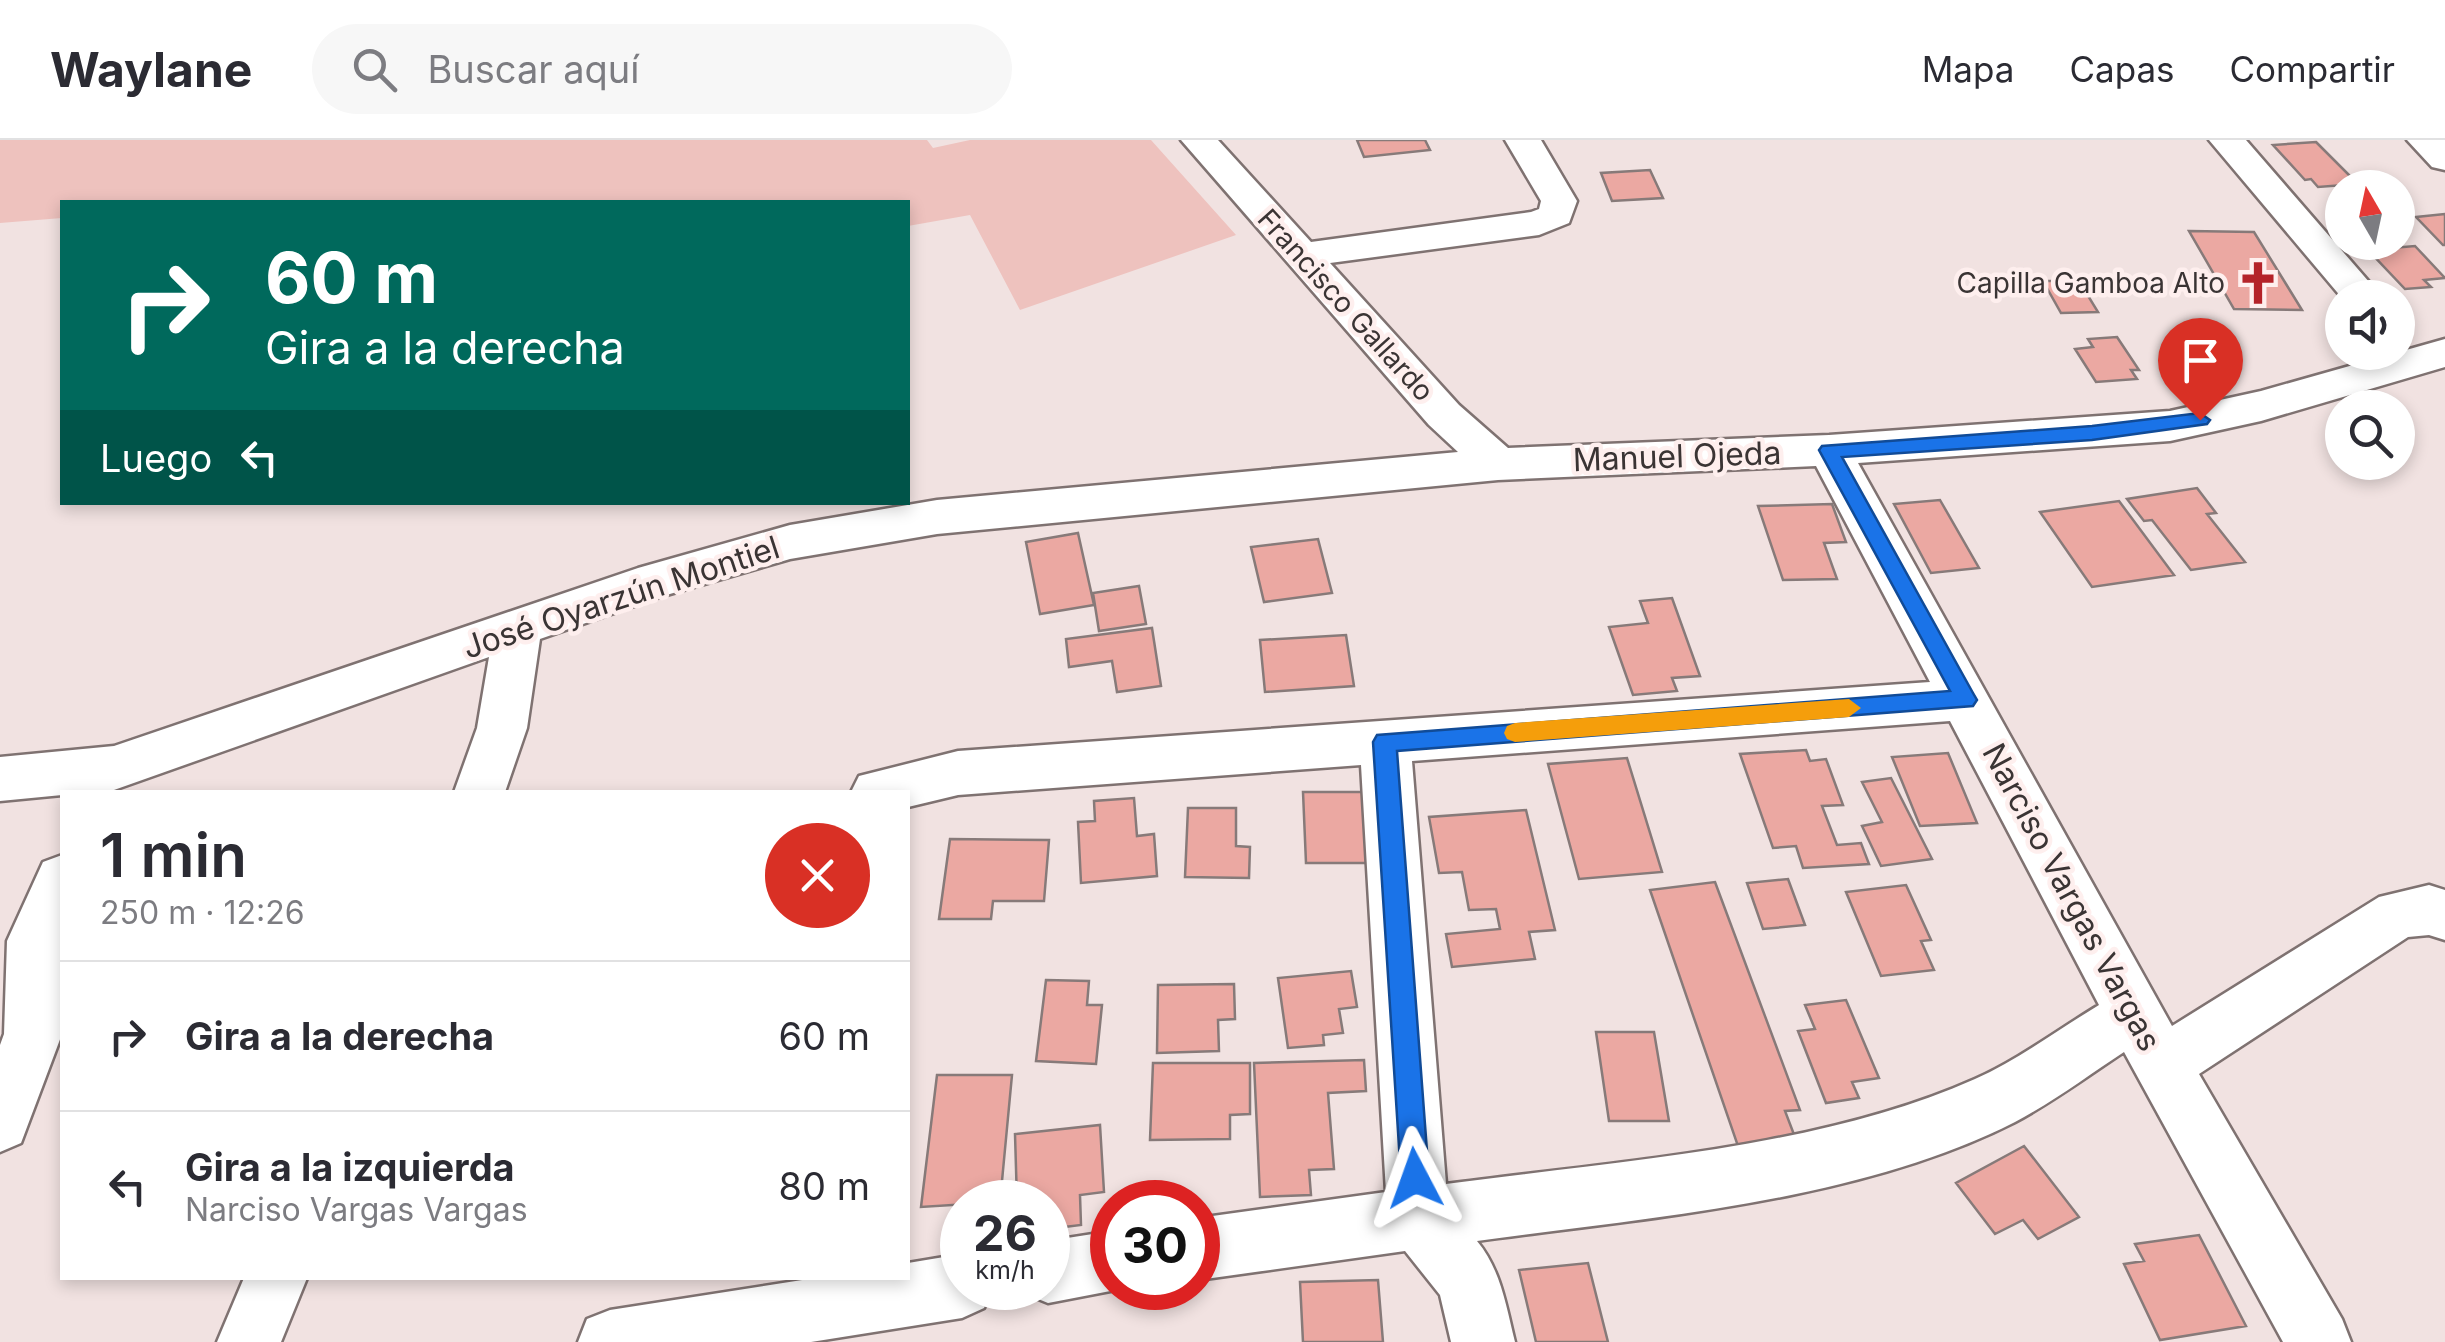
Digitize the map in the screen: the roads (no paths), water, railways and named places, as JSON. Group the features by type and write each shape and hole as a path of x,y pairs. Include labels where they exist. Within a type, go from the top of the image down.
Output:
{"street":[{"name":"Francisco Gallardo","path":"1199,140 1444,415 1498,464"},
{"path":"1302,255 1540,223 1556,215 1559,201 1524,140"},
{"path":"2227,140 2348,280"},
{"path":"2425,140 2445,159"},
{"name":"Manuel Ojeda","path":"1498,464 1829,450 2170,426 2261,406 2420,350"},
{"name":"Narciso Vargas Vargas","path":"1829,450 2149,1039 2320,1342"},
{"name":"José Oyarzún Montiel","path":"0,779 109,780 654,581 790,542 936,517 1498,464"},
{"path":"481,790 502,728 518,629"},
{"path":"886,790 958,773 1966,700"},
{"path":"1385,742 1418,1218 1468,1280 1482,1342"},
{"path":"0,1122 32,1034 34,941 60,884"},
{"path":"1220,1246 1727,1176 1876,1146 2149,1039 2398,914 2429,910 2445,915"},
{"path":"249,1342 275,1280"},
{"path":"610,1342 940,1290"}],"place":[{"name":"Capilla Gamboa Alto","path":"2258,283"}]}
